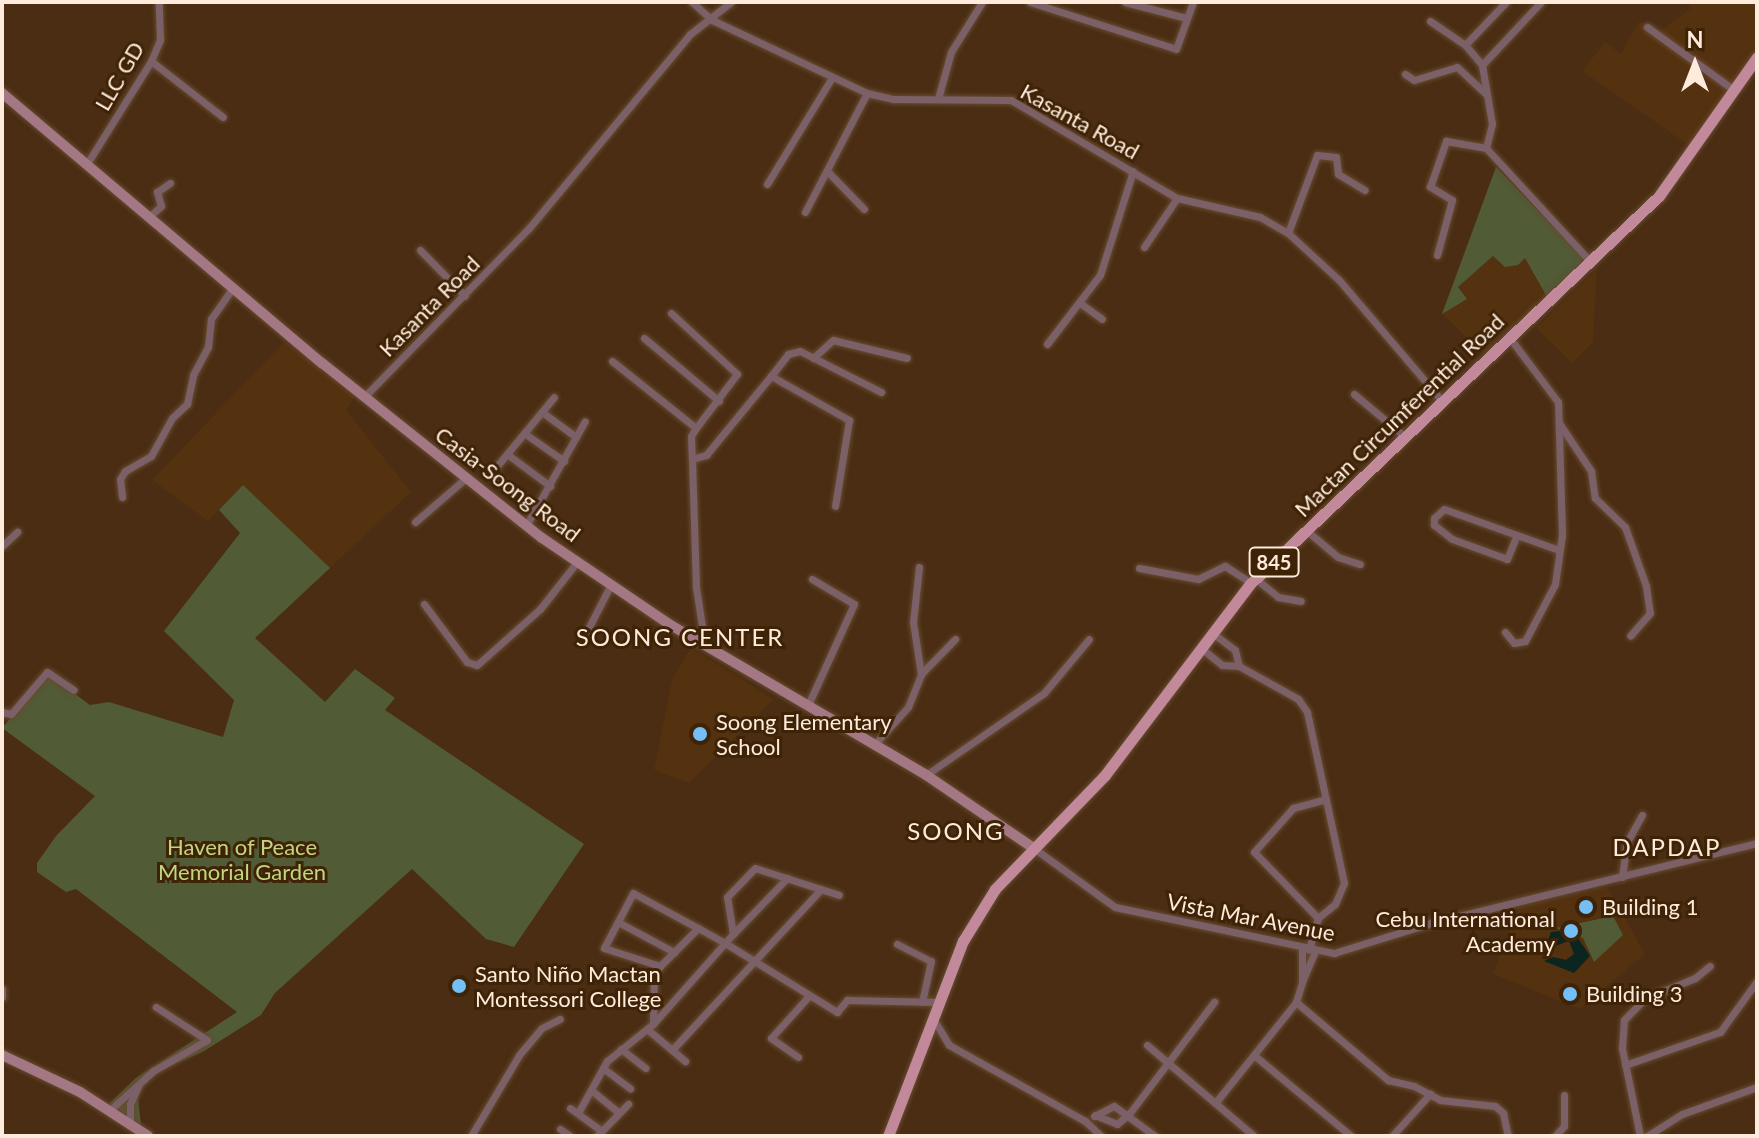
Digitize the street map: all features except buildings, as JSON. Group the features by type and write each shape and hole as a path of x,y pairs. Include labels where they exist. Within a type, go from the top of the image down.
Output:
{"main road":[{"name":"Mactan Circumferential Road","path":"888,1136 979,912 1032,847 1105,775 1210,631 1253,581 1663,192 1757,57"}],"street":[{"name":"LLC GD","path":"88,162 151,61 160,40 159,2"},
{"path":"692,2 712,20 731,2"},
{"path":"939,95 951,52 982,2"},
{"path":"1125,2 1187,18"},
{"path":"1036,3 1176,49 1193,2"},
{"path":"1465,45 1506,2"},
{"path":"1482,65 1541,2"},
{"name":"Kasanta Road","path":"364,397 465,296 559,194 690,34 712,20 831,79 867,93 894,99 939,95 1011,100 1177,198 1250,214 1288,233 1339,280 1443,402"},
{"path":"1430,21 1465,45 1482,65 1492,124 1486,148"},
{"path":"1647,27 1734,90"},
{"path":"151,61 223,117"},
{"path":"1405,74 1414,80 1457,67 1485,93"},
{"path":"767,184 831,79"},
{"name":"Casia-Soong Road","path":"2,93 88,162 364,397 526,526 610,586 705,646 926,775 1032,847"},
{"path":"805,212 867,93"},
{"path":"1437,255 1452,200 1430,187 1441,145 1486,148 1590,261"},
{"path":"1288,233 1317,155 1336,157 1338,174 1365,190"},
{"path":"827,171 864,209"},
{"path":"1047,344 1100,275 1133,171"},
{"path":"150,216 161,206 157,192 170,183"},
{"path":"1144,247 1177,198"},
{"path":"420,250 465,296"},
{"path":"122,497 120,479 125,471 151,456 172,418 187,404 190,385 208,347 210,323 233,287"},
{"path":"1080,303 1102,319"},
{"path":"671,313 735,371 734,383 691,436 696,587 705,646"},
{"path":"1505,632 1514,643 1525,641 1555,584 1559,550 1559,423 1555,396 1509,337"},
{"path":"644,338 719,401"},
{"path":"813,358 833,340 907,358"},
{"path":"692,459 706,455 788,354 800,351 881,392"},
{"path":"612,361 696,428"},
{"path":"771,376 849,420 835,506"},
{"path":"1354,394 1405,437"},
{"path":"536,511 493,476 554,397"},
{"path":"542,412 576,437"},
{"path":"526,526 585,421"},
{"path":"1559,423 1591,471 1595,498 1625,527 1646,586 1650,613 1630,636"},
{"path":"524,433 564,461"},
{"path":"507,454 550,486"},
{"path":"415,522 466,478"},
{"path":"1516,537 1507,559 1452,539 1434,525 1434,518 1444,509 1559,550"},
{"path":"1307,531 1338,557 1360,564"},
{"path":"2,546 17,532"},
{"path":"424,604 467,662 477,665 540,609 577,562"},
{"path":"1139,568 1198,579 1225,566 1278,597 1301,601"},
{"path":"919,567 913,622 921,674"},
{"path":"808,705 854,604 812,579"},
{"path":"587,631 610,586"},
{"path":"1210,631 1235,650 1239,666"},
{"path":"874,745 908,707 921,674 955,639"},
{"path":"926,775 1044,693 1089,639"},
{"path":"1199,647 1222,665 1239,666 1273,690 1298,699 1307,712 1344,883 1335,904 1318,918 1296,1002 1216,1102"},
{"path":"2,712 11,714 47,672 74,690"},
{"path":"1318,918 1254,852 1293,808 1326,799"},
{"path":"1622,877 1627,842 1642,815"},
{"name":"Vista Mar Avenue","path":"1032,847 1115,907 1309,950 1346,951 1431,923 1757,843"},
{"path":"733,934 729,894 755,868 839,895"},
{"path":"628,1104 600,1133 574,1110 591,1090 603,1068 650,1026 787,878"},
{"path":"672,1050 821,889"},
{"path":"660,966 604,948 633,893 725,943 752,963 837,1012 847,1000 940,1002"},
{"path":"618,922 674,952"},
{"path":"685,1061 650,1026 654,975 698,928"},
{"path":"897,944 931,961 922,1002"},
{"path":"1302,982 1309,950"},
{"path":"1640,1136 1621,1033 1630,1010 1710,966"},
{"path":"1625,1065 1720,1032 1757,981"},
{"path":"2,989 2,997"},
{"path":"798,1057 771,1038 809,996"},
{"path":"1095,1115 1117,1124 1129,1114 1214,1002"},
{"path":"1296,1002 1388,1080 1440,1100 1495,1106 1503,1113 1508,1136"},
{"path":"110,1110 142,1081 207,1040 156,1007"},
{"path":"471,1136 519,1055 542,1028 560,1019"},
{"path":"934,1020 955,1050 1085,1121 1101,1136"},
{"path":"1147,1045 1254,1136"},
{"path":"621,1049 645,1068"},
{"path":"2,1055 110,1110 148,1136"},
{"path":"1255,1056 1351,1136"},
{"path":"603,1068 630,1088"},
{"path":"130,1124 130,1104 142,1081"},
{"path":"1647,1136 1682,1114 1738,1098 1757,1087"},
{"path":"591,1090 619,1113"},
{"path":"1392,1136 1430,1094"},
{"path":"1555,1136 1564,1126 1564,1095"},
{"path":"1085,1121 1111,1106 1129,1114 1155,1136"},
{"path":"560,1129 570,1136"}],"shaded area":[{"path":"1685,2 1757,2 1757,49 1690,146 1582,71 1605,42 1621,54 1639,21 1660,31 1691,8"},
{"path":"1496,167 1585,260 1485,355 1442,314"},
{"path":"1597,269 1593,342 1572,363 1536,328"},
{"path":"284,342 355,397 346,410 411,492 330,568 243,486 208,521 152,480"},
{"name":"Soong Elementary School","path":"691,648 774,699 689,783 654,770 672,680"},
{"name":"Cebu International Academy","path":"1607,887 1645,954 1580,1009 1493,974 1518,908"}],"green space":[{"path":"1496,167 1585,260 1547,297 1525,258 1518,265 1505,267 1493,256 1458,287 1467,299 1442,314"},
{"name":"Haven of Peace Memorial Garden","path":"243,485 330,568 255,638 325,702 355,669 395,698 385,710 584,844 514,947 486,939 412,869 275,993 261,1015 204,1051 149,1076 138,1098 141,1125 109,1104 136,1078 237,1012 76,889 66,892 37,872 37,863 56,836 95,796 2,728 48,674 90,705 109,702 223,737 234,700 164,631 240,533 219,510"},
{"path":"1613,916 1623,935 1594,962 1583,938 1556,928"}],"water":[{"path":"1560,931 1578,938 1590,956 1574,973 1544,961 1553,957 1566,960 1574,954 1569,941 1555,946 1548,941 1551,932"}],"place":[{"name":"Soong Elementary School","path":"700,734"},
{"name":"Building 1","path":"1586,907"},
{"name":"Cebu International Academy","path":"1571,931"},
{"name":"Santo Niño Mactan Montessori College","path":"459,986"},
{"name":"Building 3","path":"1570,994"}],"district":[{"name":"SOONG CENTER","path":"680,637"},
{"name":"SOONG","path":"956,831"},
{"name":"DAPDAP","path":"1667,847"}]}
